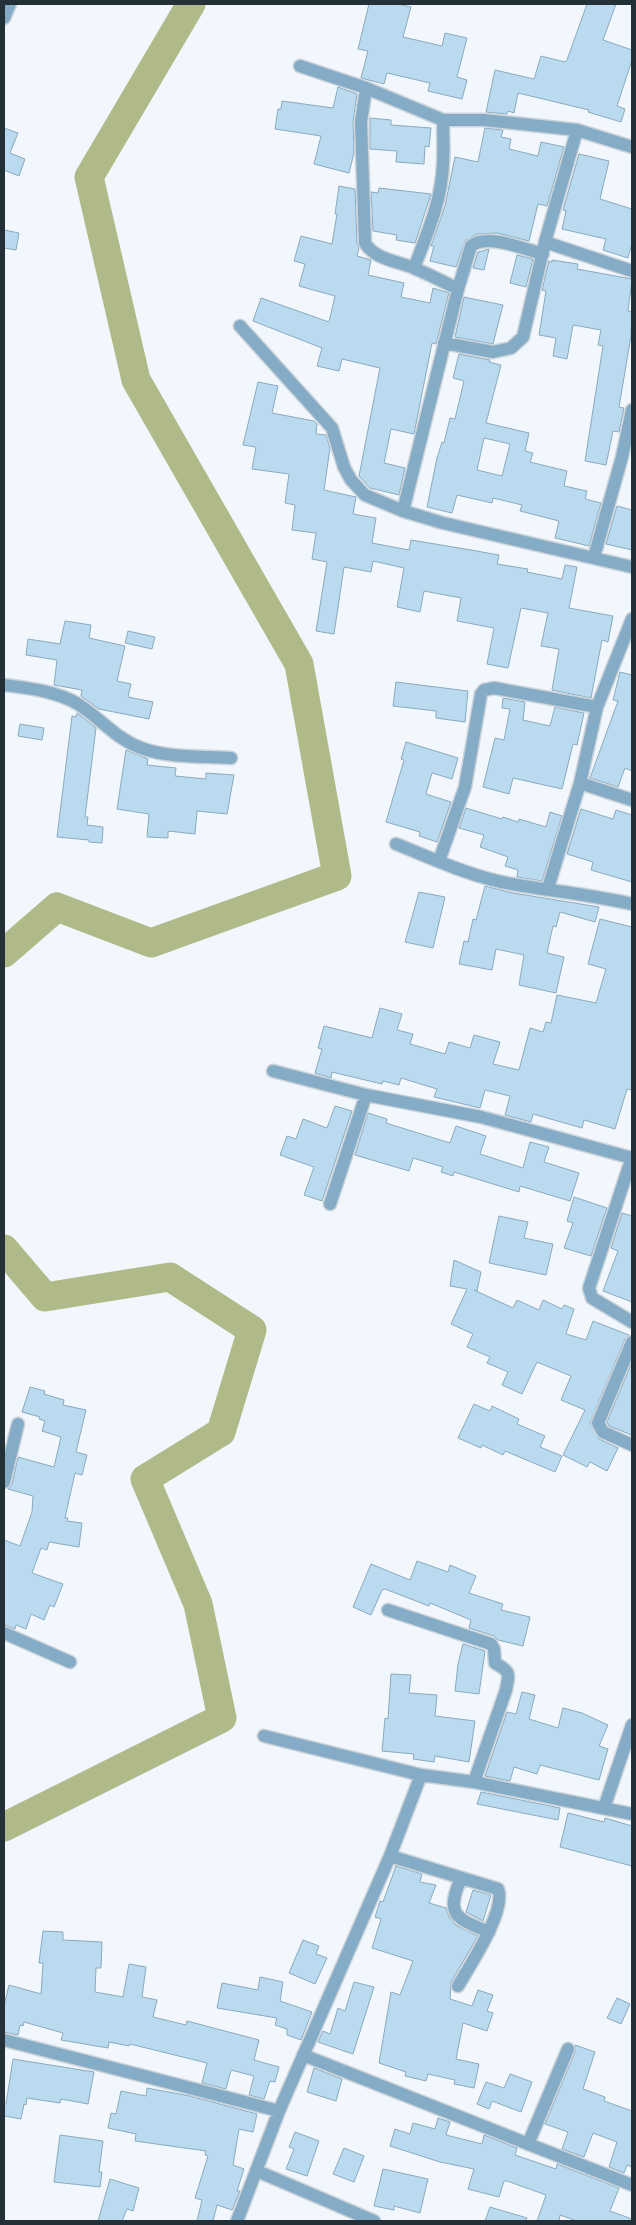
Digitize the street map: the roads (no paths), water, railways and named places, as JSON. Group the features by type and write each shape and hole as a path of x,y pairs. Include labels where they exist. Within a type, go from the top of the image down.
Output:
{"street":[{"path":"4,18 10,4"},
{"path":"300,66 366,88 442,120 484,120 577,130 632,147"},
{"path":"366,88 361,122 365,243 369,250 376,254 414,268 458,289"},
{"path":"414,268 434,216 440,192 443,164 442,120"},
{"path":"444,343 493,352 511,348 523,337 544,248 577,130"},
{"path":"403,511 444,343 471,246 480,240 490,240 544,248 632,272"},
{"path":"240,326 332,428 344,467 358,489 365,495 403,511 443,523 632,567"},
{"path":"594,557 622,457 632,410"},
{"path":"548,888 580,783 597,706 632,619"},
{"path":"4,685 36,689 70,700 129,742 143,749 157,752 232,758"},
{"path":"439,861 465,787 481,694 484,690 494,688 597,706"},
{"path":"580,783 632,800"},
{"path":"396,844 472,874 512,884 548,888 632,904"},
{"path":"273,1071 366,1095 481,1117 632,1157 589,1288 592,1298 632,1322"},
{"path":"330,1204 366,1095"},
{"path":"632,1342 598,1423 603,1432 632,1445"},
{"path":"4,1482 18,1424"},
{"path":"388,1610 491,1644 494,1649 495,1663 507,1671 509,1675 506,1690 474,1782"},
{"path":"4,1633 70,1662"},
{"path":"604,1808 632,1725"},
{"path":"264,1736 421,1775 474,1782 632,1814"},
{"path":"237,2221 279,2111 390,1856 421,1775"},
{"path":"390,1856 498,1889 500,1901 489,1932 458,1986"},
{"path":"461,1878 453,1899 455,1912 464,1921 489,1932"},
{"path":"4,2040 279,2111"},
{"path":"528,2144 568,2049"},
{"path":"303,2055 632,2185"},
{"path":"257,2171 374,2221"}],"waterway":[{"path":"4,953 57,907 151,943 337,876 299,664 136,380 89,177 191,4"},
{"path":"4,1249 45,1297 170,1277 252,1330 221,1432 145,1479 198,1604 222,1718 4,1827"}]}
